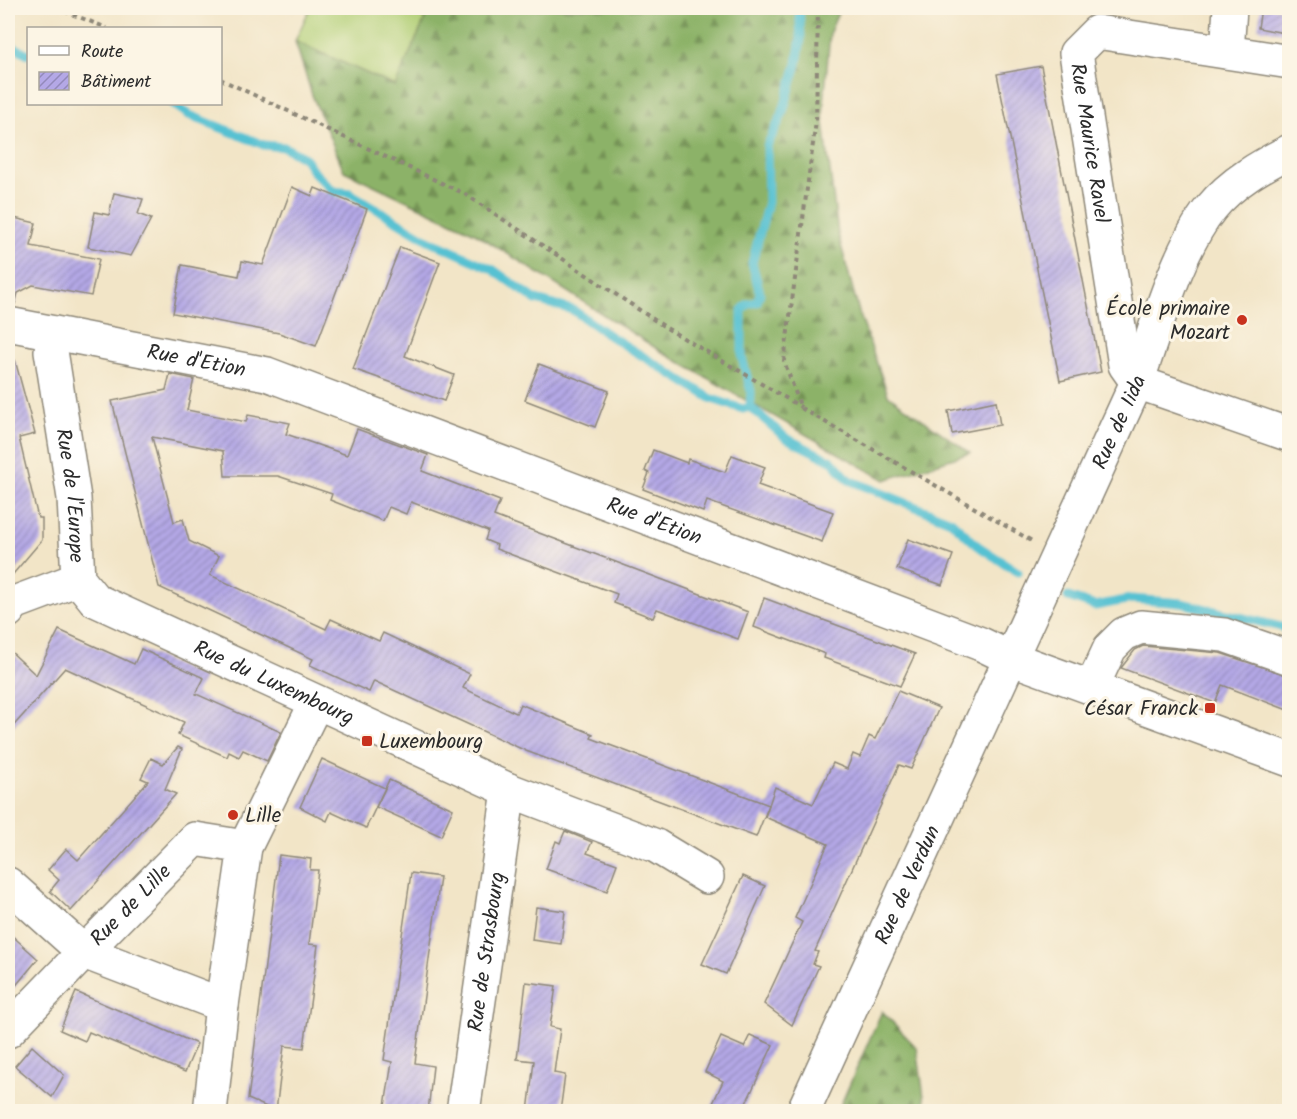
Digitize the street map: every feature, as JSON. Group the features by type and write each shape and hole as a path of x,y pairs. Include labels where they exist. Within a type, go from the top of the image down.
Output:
{"street":[{"path":"1227,52 1230,8"},
{"name":"Rue Maurice Ravel","path":"1137,382 1125,365 1076,53 1096,32 1126,31 1227,52 1290,62"},
{"name":"Rue de Iida","path":"1010,657 1137,382 1179,263 1210,208 1231,187 1263,165 1290,151"},
{"name":"Rue d'Etion","path":"8,324 267,374 981,644 1010,657 1290,760"},
{"name":"Rue de l'Europe","path":"8,610 14,603 78,579 74,498 51,351 53,333"},
{"path":"1137,382 1290,435"},
{"name":"Rue du Luxembourg","path":"78,579 96,600 509,790 656,846 707,877"},
{"path":"1092,687 1110,648 1124,633 1141,627 1224,635 1290,658"},
{"name":"Rue de Verdun","path":"803,1112 1010,657"},
{"path":"210,1112 222,1005 245,848 316,703"},
{"name":"Rue de Strasbourg","path":"463,1112 509,790"},
{"name":"Rue de Lille","path":"222,1005 84,952 195,839 245,848"},
{"path":"8,884 84,952 8,1031"}],"path":[{"path":"56,8 104,27"},
{"path":"801,408 784,361 816,121 818,8"},
{"path":"222,80 465,194 668,329 1057,555"}],"green space":[{"path":"310,8 401,8 425,19 395,86 295,41"},
{"path":"401,8 840,8 830,32 823,115 838,234 859,312 888,395 970,453 885,480 662,352 475,233 344,171 312,95 295,41 395,86 425,19"},
{"path":"882,1011 917,1048 926,1111 838,1111"}],"building":[{"path":"1261,8 1290,8 1290,34 1258,28"},
{"path":"1041,66 1101,372 1060,381 997,74"},
{"path":"292,187 312,196 315,188 367,209 316,346 279,333 173,313 182,265 239,276 242,261 263,265"},
{"path":"114,193 143,199 138,214 151,219 131,256 88,247 95,212 109,215"},
{"path":"14,218 36,223 31,246 99,259 91,296 33,285 18,293 15,304 8,303 8,242"},
{"path":"400,247 440,262 405,356 454,375 444,401 353,369"},
{"path":"15,360 35,434 19,438 38,518 42,518 42,540 8,580 8,361"},
{"path":"539,364 609,391 595,427 525,400"},
{"path":"170,374 194,379 187,410 246,422 248,415 290,423 286,434 347,455 357,429 428,455 422,471 500,501 494,516 748,612 738,639 657,609 653,618 614,603 617,594 496,549 497,545 485,540 488,531 411,502 406,514 389,507 383,521 330,500 332,494 278,476 225,476 223,451 152,437 174,522 183,519 189,541 219,556 210,575 326,629 331,619 379,641 383,633 470,674 463,688 516,713 520,704 593,734 591,738 769,805 756,837 526,751 374,681 369,692 310,665 313,659 159,587 112,401 166,390"},
{"path":"996,401 1000,425 952,434 948,411"},
{"path":"653,450 687,463 688,459 725,472 732,455 765,467 758,485 833,512 822,542 707,501 703,512 643,489 649,473 645,471"},
{"path":"908,539 953,555 942,585 897,569"},
{"path":"764,598 915,654 900,686 824,658 825,654 754,627"},
{"path":"59,630 134,664 141,649 204,678 196,694 281,732 267,761 243,750 239,757 229,752 227,757 178,735 184,722 65,668 8,732 8,649 36,675"},
{"path":"1143,646 1220,653 1290,676 1290,711 1222,685 1215,703 1121,668 1135,650"},
{"path":"898,691 939,708 911,769 899,765 815,951 818,952 813,964 819,966 792,1025 764,1004 802,922 795,918 828,844 765,817 775,787 813,804 833,763 847,769 853,754 860,757 869,736 875,739"},
{"path":"178,747 182,749 165,789 176,794 71,911 50,891 59,880 48,870 66,849 78,860 148,781 141,778 151,758 163,764"},
{"path":"322,759 385,788 366,828 331,812 327,821 300,807"},
{"path":"389,780 453,809 441,836 376,807"},
{"path":"565,831 592,842 587,853 617,864 607,891 546,869 556,841 560,843"},
{"path":"279,855 311,859 310,870 318,870 309,944 318,945 304,1048 284,1046 276,1111 248,1099"},
{"path":"411,873 440,877 415,1063 433,1066 428,1112 384,1112 392,1062 384,1060"},
{"path":"743,876 765,886 726,974 702,964"},
{"path":"536,907 565,911 561,944 532,940"},
{"path":"8,932 38,959 8,995"},
{"path":"526,982 556,986 550,1027 560,1029 554,1073 565,1075 560,1112 528,1112 534,1061 517,1059"},
{"path":"76,992 197,1044 185,1072 89,1032 85,1041 60,1030"},
{"path":"750,1035 773,1045 742,1112 709,1112 723,1081 705,1072 721,1037 744,1047"},
{"path":"32,1046 64,1075 52,1097 15,1066"}],"waterway":[{"path":"750,407 751,391 742,358 742,310 748,304 757,302 760,293 752,263 768,202 767,146 782,115 797,64 801,38 799,8"},
{"path":"8,44 27,54"},
{"path":"174,105 189,115 264,145 284,147 305,158 312,170 333,191 350,193 428,240 492,269 536,300 573,310 610,336 712,399 743,409 750,407"},
{"path":"750,407 786,438 832,461 849,480 951,521 978,546 1018,572"},
{"path":"1068,597 1095,606 1131,599 1182,603 1290,629"}],"place":[{"name":"École primaire Mozart","path":"1242,320"},
{"name":"César Franck","path":"1210,708"},
{"name":"Luxembourg","path":"367,741"},
{"name":"Lille","path":"233,815"}]}
